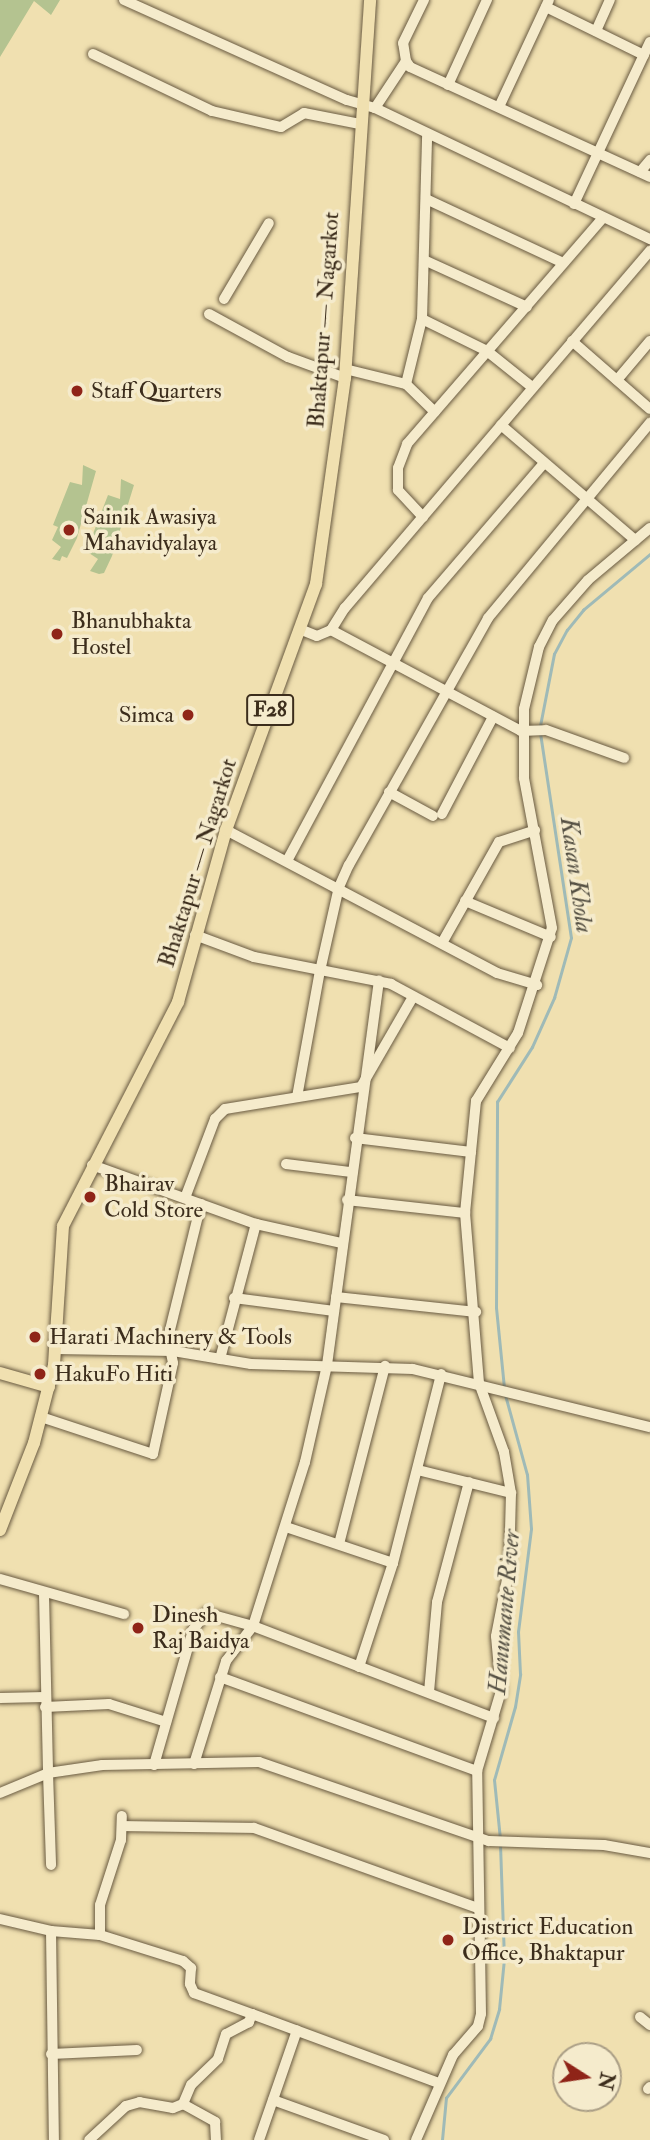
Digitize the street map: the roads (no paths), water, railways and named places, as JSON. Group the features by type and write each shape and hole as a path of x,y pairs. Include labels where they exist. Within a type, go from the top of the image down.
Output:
{"main road":[{"name":"Bhaktapur — Nagarkot","path":"49,1387 56,1349 60,1234 92,1165 178,1002 226,830 302,630 321,565 345,373 370,0"},
{"path":"0,1373 49,1387"},
{"name":"F28","path":"0,1530 41,1417 49,1387"}],"street":[{"path":"124,0 347,100 375,108 650,239"},
{"path":"424,0 403,43 406,61 410,67 645,175 650,160"},
{"path":"448,85 487,0"},
{"path":"596,31 610,0"},
{"path":"499,107 547,3 644,55"},
{"path":"575,204 650,42"},
{"path":"93,54 212,111 281,127 304,113 360,124"},
{"path":"375,108 406,61"},
{"path":"406,384 422,319 427,135"},
{"path":"426,199 563,263"},
{"path":"423,517 401,497 398,468 407,444 603,218"},
{"path":"224,299 269,223"},
{"path":"302,630 317,636 331,631 345,608 531,387 650,251"},
{"path":"424,260 527,307"},
{"path":"209,314 288,357 345,373 406,384 435,412"},
{"path":"422,319 488,351 531,387"},
{"path":"572,341 650,409"},
{"path":"617,380 650,341"},
{"path":"297,1097 320,971 339,887 444,692 488,618 650,423"},
{"path":"501,425 635,540"},
{"path":"287,861 396,663 428,598 544,463"},
{"path":"416,2140 439,2083 481,2014 477,1908 483,1840 477,1771 501,1690 496,1636 509,1569 511,1493 504,1452 479,1383 476,1312 466,1213 476,1101 510,1048 537,985 551,937 535,830 524,778 527,690 544,635 568,600 650,528"},
{"path":"331,631 396,663 493,717 526,730 546,730 624,758"},
{"path":"389,792 438,815 493,717"},
{"path":"226,830 339,887 497,973 537,985"},
{"path":"442,943 499,842 535,830"},
{"path":"465,901 551,937"},
{"path":"195,935 254,957 379,981 510,1048"},
{"path":"194,1764 220,1677 242,1636 253,1626 286,1527 327,1365 361,1087 379,981"},
{"path":"361,1087 413,997"},
{"path":"185,1198 215,1119 225,1109 361,1087"},
{"path":"355,1138 471,1152"},
{"path":"286,1164 350,1172"},
{"path":"92,1165 256,1224 342,1243"},
{"path":"347,1200 466,1213"},
{"path":"41,1417 153,1454 173,1351 168,1338 201,1204"},
{"path":"220,1359 234,1298 256,1224"},
{"path":"336,1297 476,1312"},
{"path":"234,1298 334,1311"},
{"path":"56,1349 173,1351 220,1359 384,1366 441,1374 650,1427"},
{"path":"339,1544 384,1366"},
{"path":"359,1667 393,1563 441,1374"},
{"path":"418,1470 511,1493"},
{"path":"429,1692 437,1602 469,1482"},
{"path":"286,1527 393,1563"},
{"path":"0,1579 44,1594 124,1614"},
{"path":"44,1594 51,1866"},
{"path":"154,1765 193,1630 206,1613 253,1626 494,1718"},
{"path":"220,1677 477,1771"},
{"path":"0,1698 109,1704 166,1722"},
{"path":"0,1793 48,1773 154,1765 277,1765 483,1840 504,1844 559,1842 650,1853"},
{"path":"100,1935 100,1905 123,1821 254,1828 477,1908"},
{"path":"0,1919 51,1931 100,1935 183,1961 191,1968 190,1984 194,1993 439,2083"},
{"path":"51,1931 54,2140"},
{"path":"89,2140 127,2106 140,2102 173,2108 183,2104 191,2085 218,2059 226,2034 249,2022 252,2014"},
{"path":"640,2017 650,2025"},
{"path":"259,2140 296,2030"},
{"path":"51,2054 137,2050"},
{"path":"273,2100 384,2140"},
{"path":"183,2104 215,2122 215,2140"}],"waterway":[{"name":"Kasan Khola","path":"540,726 554,654 567,630 583,610 650,554"},
{"name":"Kasan Khola","path":"504,1388 496,1308 497,1102 532,1047 554,998 571,938 540,733"},
{"name":"Hanumante River","path":"500,1839 494,1780 515,1707 520,1674 518,1632 531,1529 527,1475 505,1395"},
{"name":"Kasan Khola","path":"442,2140 446,2098 490,2039 499,2009 504,1959 500,1845"}],"place":[{"name":"Staff Quarters","path":"77,391"},
{"name":"Sainik Awasiya Mahavidyalaya","path":"69,530"},
{"name":"Bhanubhakta Hostel","path":"57,634"},
{"name":"Simca","path":"188,715"},
{"name":"Bhairav Cold Store","path":"90,1197"},
{"name":"Harati Machinery & Tools","path":"35,1337"},
{"name":"HakuFo Hiti","path":"40,1374"},
{"name":"Dinesh Raj Baidya","path":"138,1628"},
{"name":"District Education Office, Bhaktapur","path":"448,1940"}]}
